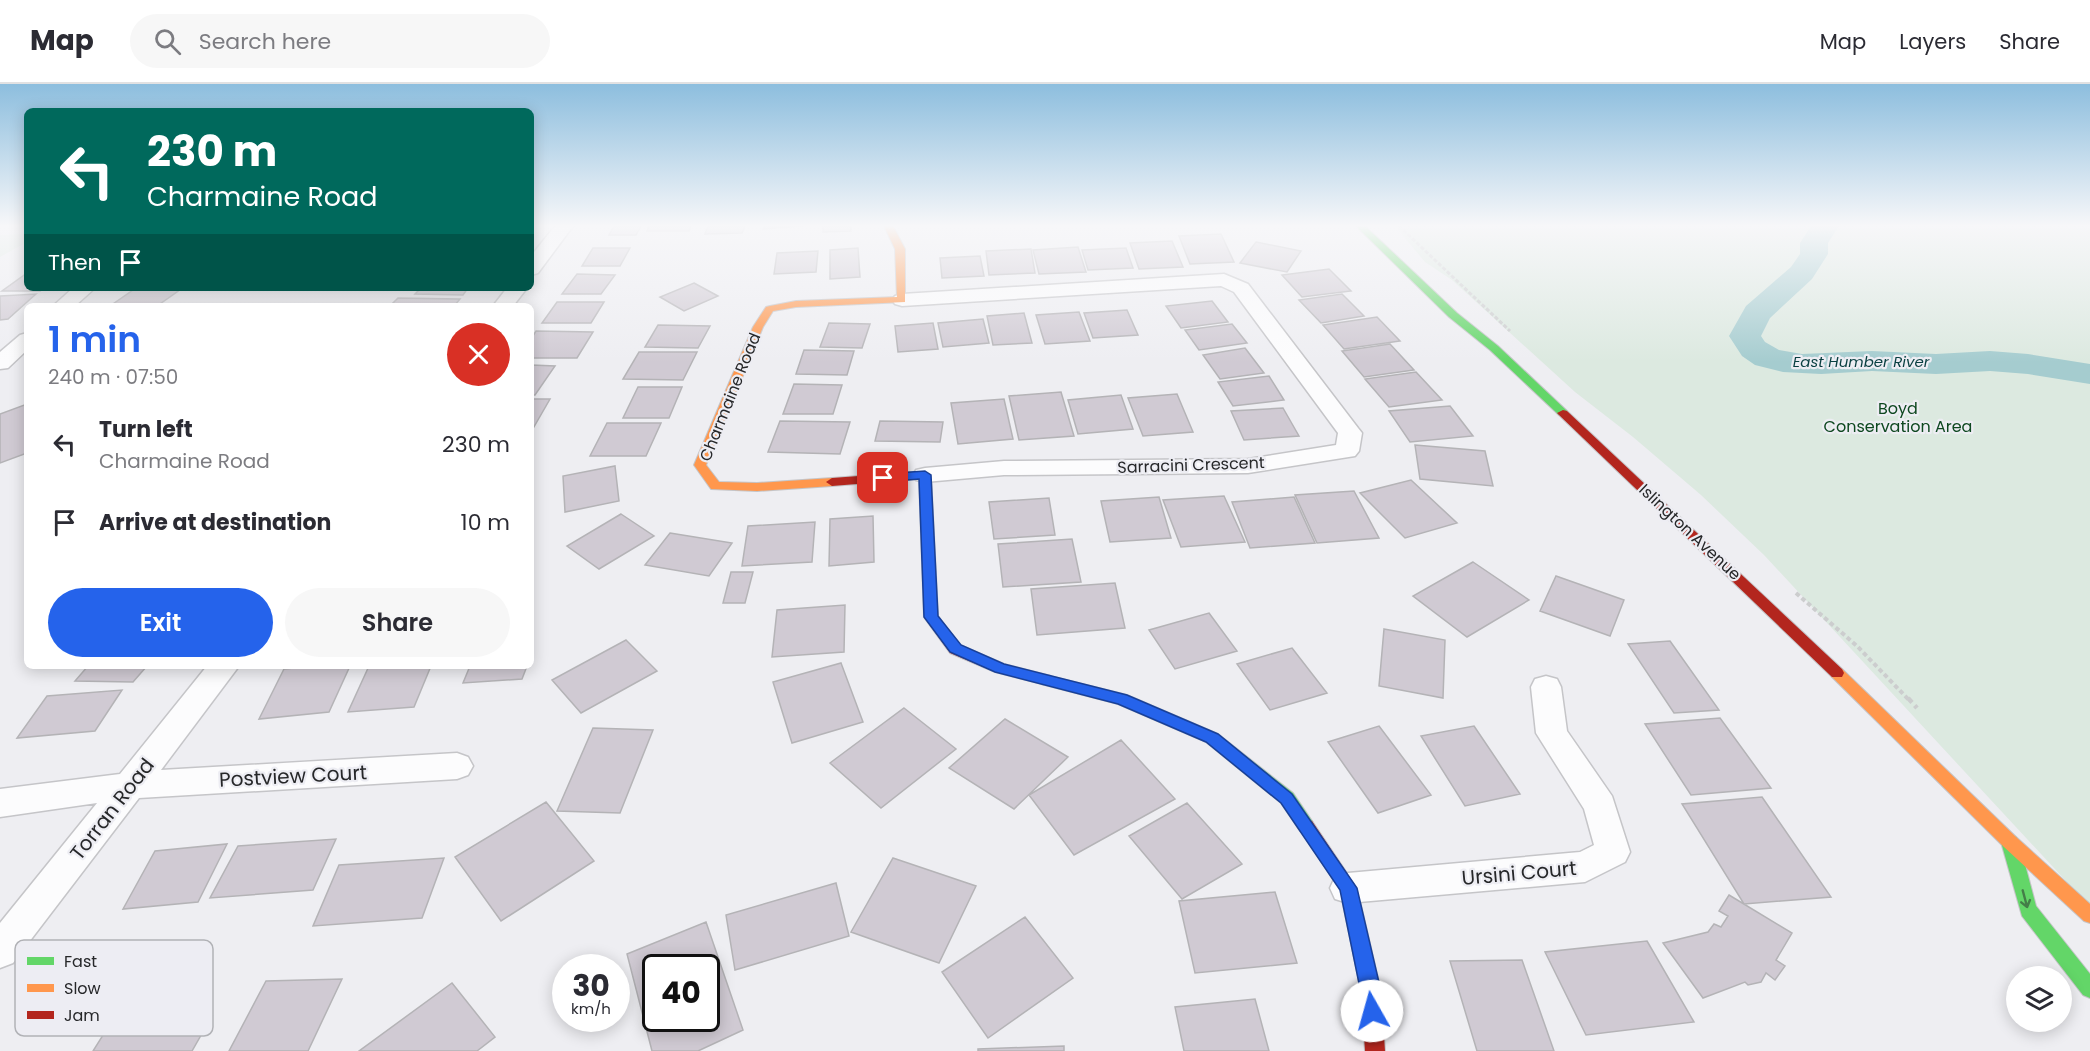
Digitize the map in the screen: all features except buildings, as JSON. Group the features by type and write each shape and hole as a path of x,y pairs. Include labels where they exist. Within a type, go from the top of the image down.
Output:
{"street":[{"path":"901,271 902,300"},
{"name":"Islington Avenue","path":"1408,271 1453,315 1494,348 1749,587 2010,842 2090,915"},
{"name":"Sarracini Crescent","path":"902,300 1224,280 1241,288 1350,433 1347,451 1248,466 1004,468 925,475"},
{"path":"67,303 81,291"},
{"path":"505,303 515,291"},
{"name":"Charmaine Road","path":"902,300 796,304 770,309 758,327 700,465 715,486 757,487 925,475"},
{"path":"0,363 24,342"},
{"path":"925,475 931,617 955,649 1000,668 1122,699 1212,738 1287,798 1348,888 1371,991 1375,1051"},
{"name":"Torran Road","path":"0,951 222,669"},
{"name":"Ursini Court","path":"1348,888 1585,867 1613,852 1600,807 1552,733 1546,687"},
{"name":"Postview Court","path":"0,803 130,786 457,766"},
{"path":"2010,842 2028,910 2090,989"}],"green space":[{"name":"Boyd Conservation Area","path":"1439,271 2090,271 2090,907 1764,555 1701,495 1633,437 1575,392 1452,280"}],"waterway":[{"name":"East Humber River","path":"1803,271 1757,313 1745,336 1754,349 1767,357 1802,364 1872,361 1917,364 2003,362 2090,374"}],"traffic: fast":[{"path":"1407,271 1563,413"},
{"path":"1046,680 1122,699 1212,738 1287,798 1306,826"},
{"path":"2010,842 2028,910 2090,989"}],"traffic: slow":[{"path":"832,482 757,487 715,486 700,465 758,327 770,309 796,304 902,300 901,271"},
{"path":"1837,673 2010,842 2090,915"}],"traffic: jam":[{"path":"1563,413 1837,673"},
{"path":"832,482 925,475 931,617 955,649 1000,668 1046,680"},
{"path":"1306,826 1348,888 1371,991 1375,1051"}],"route":[{"path":"883,478 925,475 931,617 955,649 1000,668 1122,699 1212,738 1287,798 1348,888 1371,991 1372,1011"}]}
